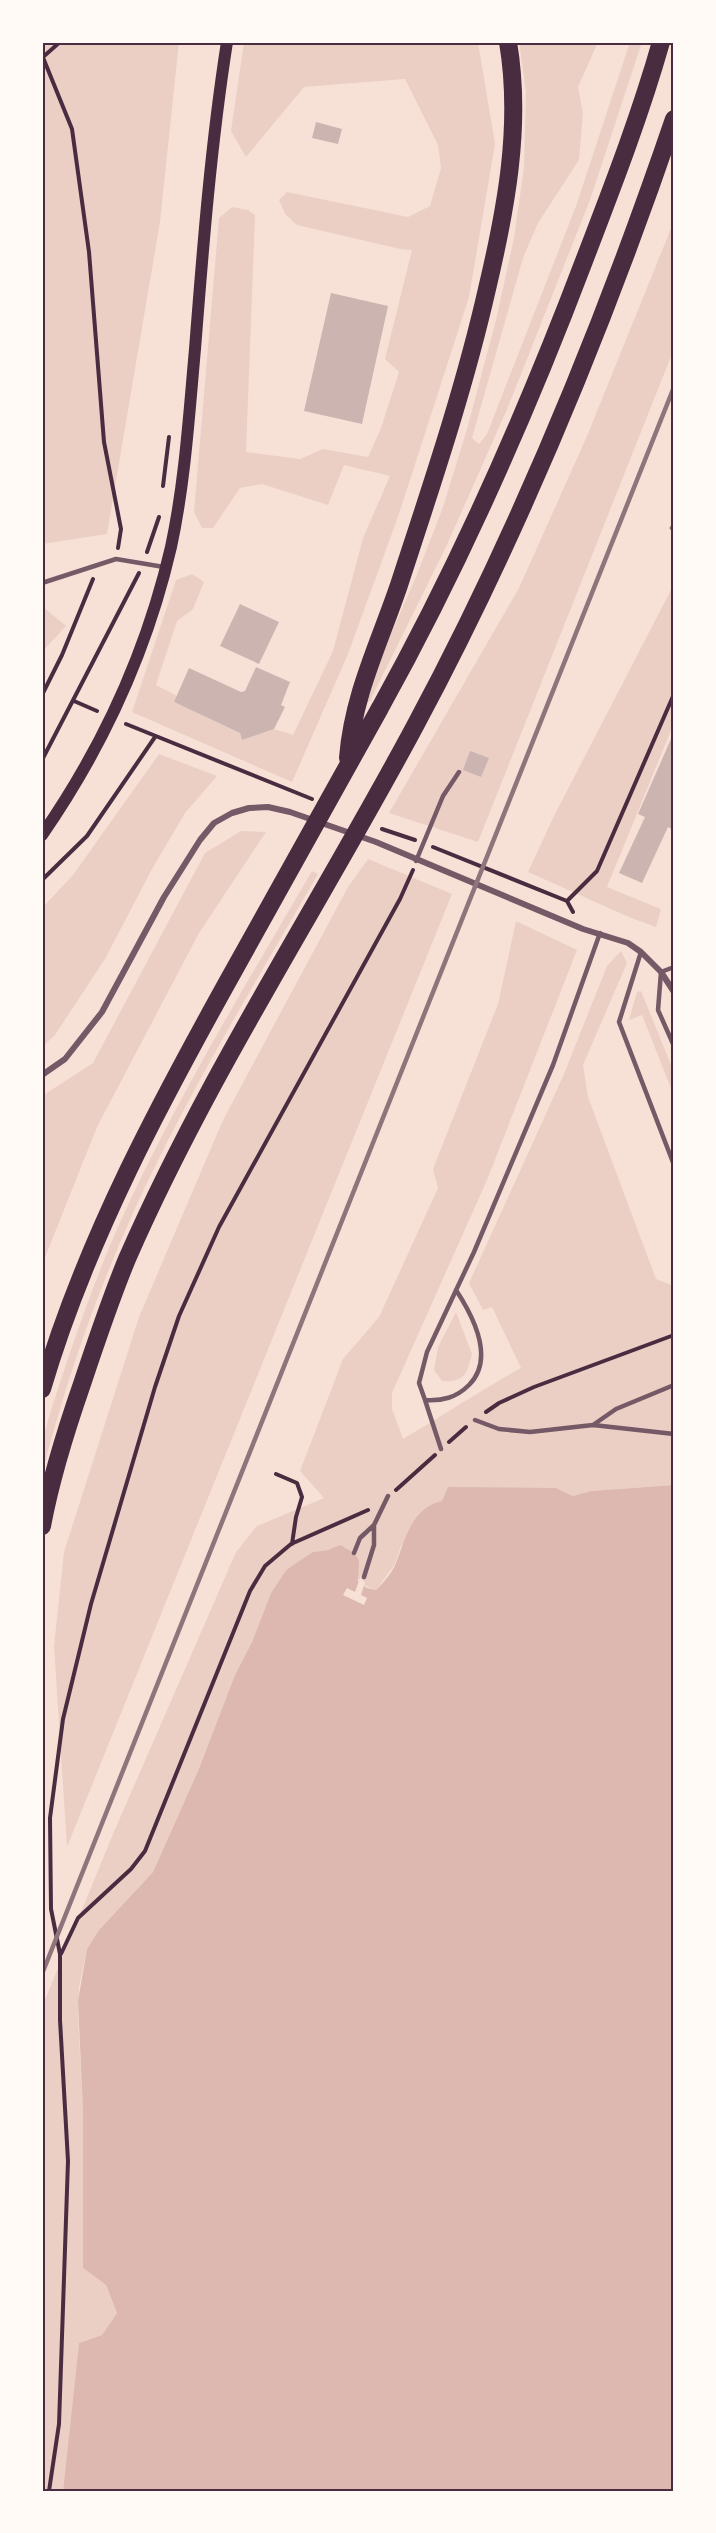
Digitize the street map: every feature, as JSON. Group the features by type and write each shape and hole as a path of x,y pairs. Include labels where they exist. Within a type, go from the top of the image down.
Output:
{"highway":[{"path":"347,766 351,726 359,697 439,466 475,341 500,237 511,164 514,98 508,42"},
{"path":"42,1389 101,1229 130,1168 190,1049 426,623 469,535 524,414 623,156 661,42"},
{"path":"42,1526 67,1429 127,1261 194,1124 451,659 527,498 606,311 674,119"},
{"path":"655,176 674,146"}],"main road":[{"path":"42,835 67,798 115,711 147,631 166,568 177,516 189,418 209,176 227,42"}],"street":[{"path":"42,1075 65,1059 102,1012 180,869 200,840 214,823 232,813 249,808 268,807 290,812 376,842 416,861 583,929 628,943 641,952 661,972 674,992"}],"lane":[{"path":"42,583 116,559 166,568"},
{"path":"416,861 443,796 459,772"},
{"path":"441,1449 418,1383 427,1352 553,1065 600,933"},
{"path":"641,952 619,1022 674,1166"},
{"path":"674,967 661,972 658,1010 674,1046"},
{"path":"425,1400 440,1401 464,1390 476,1379 482,1362 479,1340 469,1310 456,1290"},
{"path":"593,1425 616,1408 674,1385"},
{"path":"475,1420 499,1429 530,1432 593,1425 674,1434"},
{"path":"354,1553 360,1538 374,1525 388,1496"},
{"path":"364,1577 374,1545 374,1525"}],"path":[{"path":"60,42 42,56 72,129 88,252 104,442 121,529 116,559"},
{"path":"42,760 144,563 160,513"},
{"path":"42,695 62,655 99,564"},
{"path":"567,902 597,870 674,694"},
{"path":"74,701 98,711"},
{"path":"126,724 300,794"},
{"path":"42,880 87,836 155,737"},
{"path":"385,830 567,902 583,929"},
{"path":"49,2491 59,2424 68,2161 60,2020 60,1954 51,1909 50,1818 63,1719 91,1604 155,1387 179,1316 219,1227 400,899 416,861"},
{"path":"60,1954 78,1918 131,1869 146,1851 250,1591 265,1566 291,1544 365,1513 499,1402 534,1386 674,1335"},
{"path":"276,1474 297,1483 302,1497 291,1544"}],"shaded area":[{"path":"42,42 179,42 160,222 107,534 42,544 42,74 44,68 42,66"},
{"path":"244,42 478,42 495,144 469,297 399,514 348,654 292,782 132,712 176,580 192,574 204,582 193,609 177,621 156,685 177,696 174,702 240,733 242,740 274,729 293,735 333,651 363,538 390,476 344,465 328,505 262,484 240,488 213,528 202,528 194,512 219,218 232,207 248,210 255,215 246,452 300,459 323,449 368,457 381,428 399,372 385,359 412,250 297,225 285,214 279,200 287,192 408,217 430,206 441,168 438,145 405,79 304,87 246,157 231,131"},
{"path":"519,42 598,42 578,87 583,113 579,160 538,223 523,258 472,438 479,444 487,434 576,206 630,42 642,42 590,200 508,407 446,547 370,701 365,704 389,638 443,507 467,429 496,320 514,238 524,167 526,92"},
{"path":"674,221 674,349 478,842 389,813 519,588 587,436"},
{"path":"674,584 674,723 607,887 661,909 656,927 528,872 554,816"},
{"path":"42,606 66,626 42,652"},
{"path":"159,754 217,776 185,813 152,869 105,959 55,1035 42,1047 42,908 73,875"},
{"path":"241,831 266,832 199,933 97,1127 42,1265 42,1096 93,1063 205,853"},
{"path":"368,859 452,894 67,1847 54,1646 64,1552 139,1317 223,1120 348,887"},
{"path":"312,871 318,874 175,1126 133,1213 82,1341 42,1474 42,1442 48,1420 75,1339 115,1233 192,1079"},
{"path":"516,921 577,950 487,1180 392,1393 392,1409 403,1439 521,1368 492,1307 483,1310 469,1283 564,1074 607,966 621,951 627,963 583,1065 588,1097 656,1279 674,1286 674,1485 591,1491 573,1496 556,1488 442,1501 401,1546 395,1564 376,1590 358,1579 340,1545 328,1550 313,1552 296,1563 286,1570 271,1593 252,1642 235,1675 198,1771 153,1872 99,1930 87,1949 79,1987 78,2016 83,2111 83,2268 106,2285 117,2313 102,2335 79,2343 63,2491 42,2491 42,2007 113,1834 236,1552 257,1526 324,1498 300,1471 343,1359 379,1317 438,1188 433,1169 498,1004"},
{"path":"641,991 674,1072 674,1096 642,1015 629,1020 637,992"},
{"path":"456,1312 472,1354 466,1372 460,1379 442,1381 434,1370 438,1347"},
{"path":"674,1485 674,2491 63,2491 79,2343 102,2335 117,2313 106,2285 83,2268 83,2111 78,2001 87,1949 99,1930 153,1872 198,1771 235,1675 252,1642 271,1593 286,1570 296,1563 313,1552 328,1550 340,1545 354,1553 359,1560 358,1581 367,1588 376,1590 385,1581 396,1563 407,1534 417,1517 424,1510 442,1501 448,1487 556,1488 573,1496 591,1491"}],"pier":[{"path":"361,1575 361,1579 365,1582 361,1595 367,1598 364,1605 343,1595 347,1588 355,1592"}],"building":[{"path":"316,122 342,129 338,144 312,138"},
{"path":"331,293 388,306 362,424 304,411"},
{"path":"240,604 279,622 259,664 220,646"},
{"path":"256,667 290,682 281,705 285,707 274,729 242,740 240,733 174,702 189,668 241,692 245,691"},
{"path":"671,739 674,740 674,830 668,827 642,883 619,873 645,817 638,814"},
{"path":"470,751 489,758 481,777 463,770"}],"railway":[{"path":"42,1974 674,387"}]}
